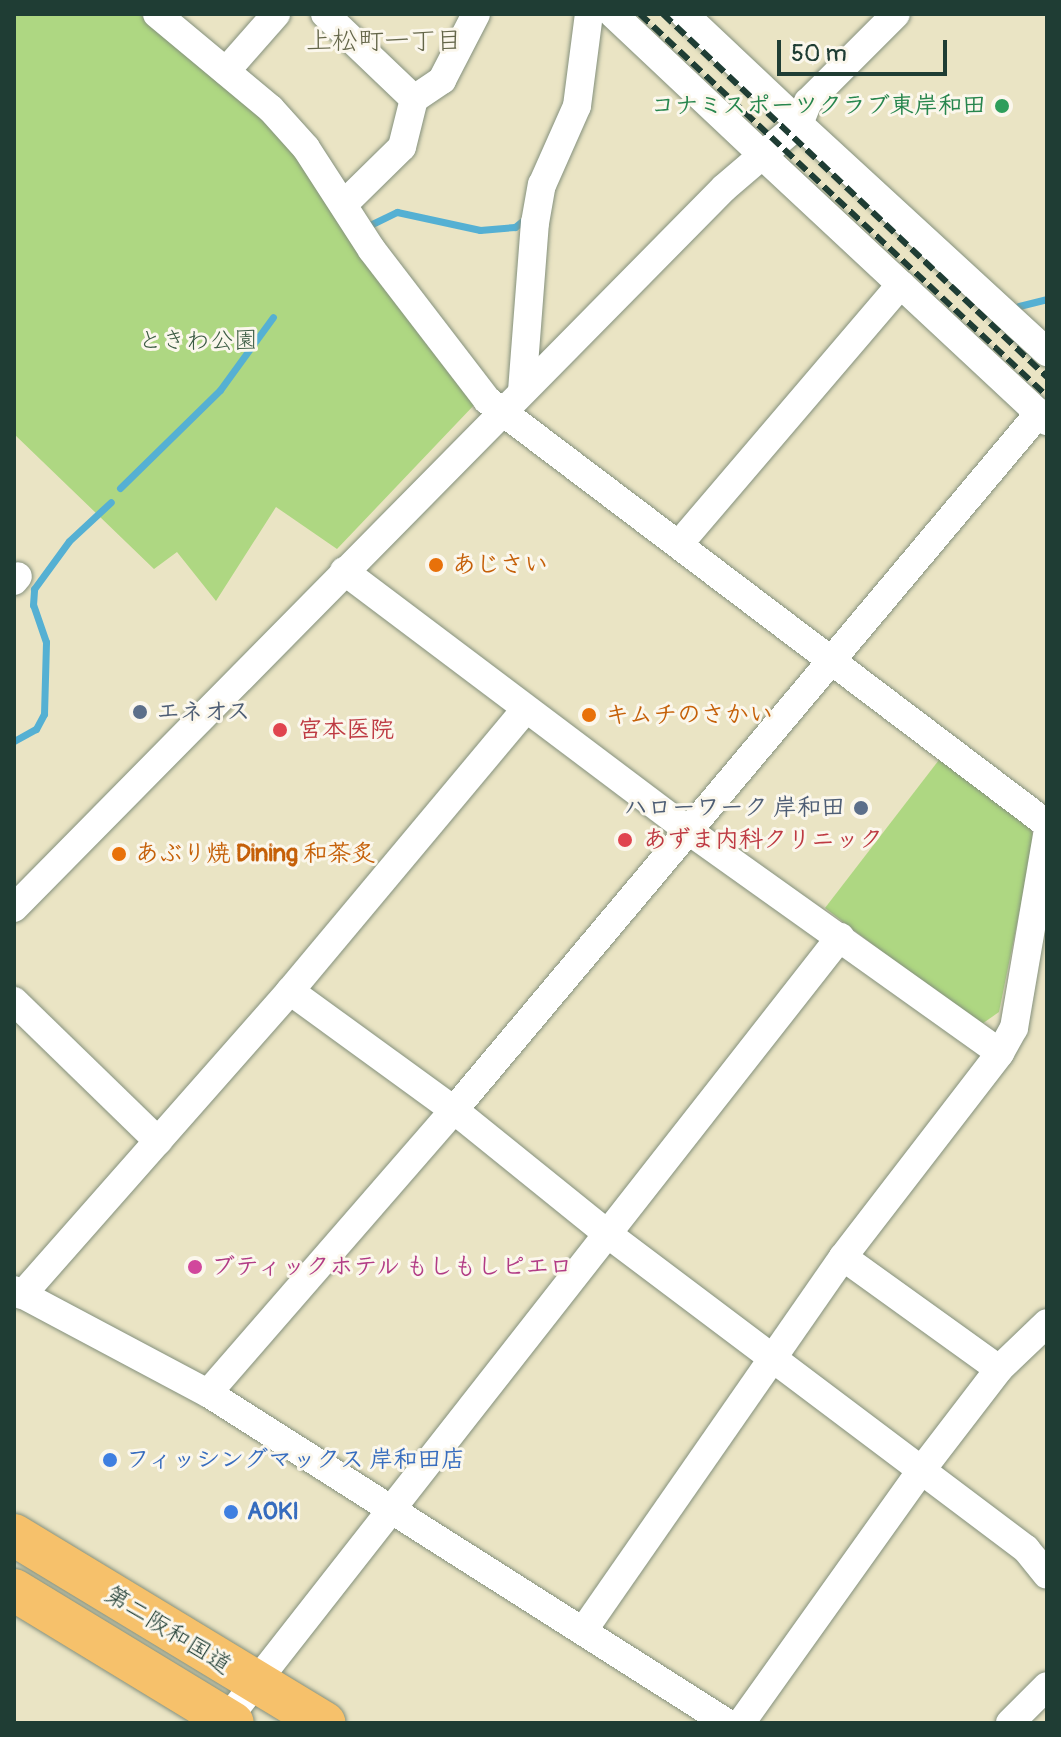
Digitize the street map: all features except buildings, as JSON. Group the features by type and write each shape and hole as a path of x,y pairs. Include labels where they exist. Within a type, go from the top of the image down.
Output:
{"highway":[{"name":"第二阪和国道","path":"14,1535 255,1684 324,1723"},
{"name":"第二阪和国道","path":"14,1590 228,1722"}],"street":[{"path":"157,14 271,109 344,204 409,301 502,412 680,543 829,662 1047,824"},
{"path":"325,14 414,99"},
{"path":"344,204 402,147 414,99 442,80 476,14"},
{"path":"522,391 535,223 542,185 577,106 589,14"},
{"path":"208,1393 454,1110 829,662 1043,417 613,14"},
{"path":"684,14 798,112 1047,352"},
{"path":"14,908 896,14"},
{"path":"226,71 265,18"},
{"path":"680,543 901,284"},
{"path":"344,571 689,831 1000,1053"},
{"path":"525,710 290,991 18,1293 208,1393 385,1510 727,1723"},
{"path":"583,1631 843,1257 1000,1053 1014,1028 1047,834"},
{"path":"228,1722 385,1510 609,1235 840,937"},
{"path":"290,991 454,1110 609,1235 1026,1549 1047,1575"},
{"path":"14,1001 158,1141"},
{"path":"843,1257 999,1369"},
{"path":"741,1723 920,1472 999,1369 1041,1338"},
{"path":"1010,1723 1047,1686"}],"green space":[{"name":"ときわ公園","path":"14,14 139,14 177,45 283,138 476,403 337,549 276,507 216,601 177,552 154,569 14,434"},
{"path":"942,756 1029,822 1034,840 999,1012 979,1026 825,908"}],"waterway":[{"path":"370,225 397,212 480,230 515,227 525,219"},
{"path":"1019,306 1047,299"},
{"path":"120,488 220,390 273,317"},
{"path":"14,741 36,729 44,714 46,642 33,605 34,589 69,541 111,502"}],"railway":[{"path":"640,14 1047,396"},
{"path":"663,14 1047,377"}],"place":[{"name":"コナミスポーツクラブ東岸和田","path":"1002,106"},
{"name":"あじさい","path":"436,565"},
{"name":"エネオス","path":"140,712"},
{"name":"キムチのさかい","path":"589,715"},
{"name":"宮本医院","path":"280,730"},
{"name":"ハローワーク 岸和田","path":"861,808"},
{"name":"あずま内科クリニック","path":"625,840"},
{"name":"あぶり焼 Dining 和茶炙","path":"119,854"},
{"name":"ブティックホテル もしもしピエロ","path":"195,1267"},
{"name":"フィッシングマックス 岸和田店","path":"110,1460"},
{"name":"AOKI","path":"231,1512"}],"district":[{"name":"上松町一丁目","path":"384,42"}]}
